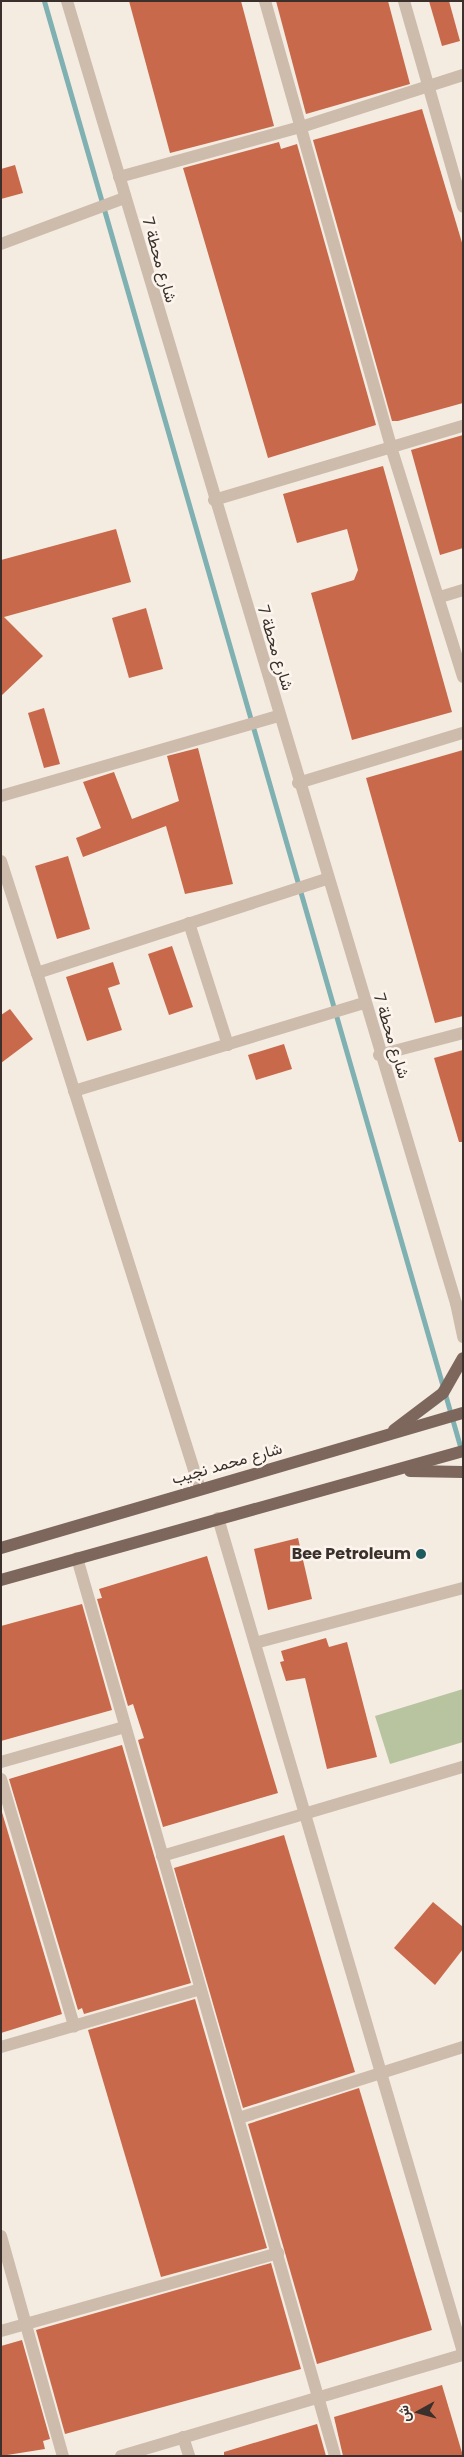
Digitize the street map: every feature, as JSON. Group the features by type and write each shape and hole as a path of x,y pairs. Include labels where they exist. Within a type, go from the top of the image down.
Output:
{"main road":[{"path":"384,1437 443,1393 463,1358"},
{"name":"شارع محمد نجيب","path":"1,1548 463,1413"},
{"path":"1,1580 463,1451"},
{"path":"392,1472 463,1472"}],"street":[{"name":"شارع محطة 7","path":"67,1 379,1056 460,1309 463,1338"},
{"path":"265,1 391,447 440,597 463,677"},
{"path":"404,1 463,206"},
{"path":"119,177 301,127 463,75"},
{"path":"1,244 125,198"},
{"path":"214,500 463,426"},
{"path":"440,597 463,590"},
{"path":"1,796 278,716"},
{"path":"298,783 463,733"},
{"path":"2,866 200,1489"},
{"path":"37,973 327,879"},
{"path":"189,923 228,1045"},
{"path":"74,1091 364,1003"},
{"path":"379,1056 463,1032"},
{"path":"121,2456 318,2399 463,2354 218,1518"},
{"path":"77,1558 335,2456"},
{"path":"255,1643 463,1588"},
{"path":"1,1762 125,1727"},
{"path":"162,1856 463,1767"},
{"path":"1,1779 74,2026"},
{"path":"1,2047 200,1989"},
{"path":"239,2118 463,2047"},
{"path":"1,2236 63,2456"},
{"path":"1,2332 278,2253"},
{"path":"183,2437 189,2456"}],"green space":[{"path":"463,1689 463,1742 390,1764 375,1716"}],"building":[{"path":"129,1 241,1 274,126 170,153"},
{"path":"276,1 388,1 410,84 306,114"},
{"path":"429,1 449,1 460,41 442,46"},
{"path":"422,109 463,246 463,403 392,421 313,140"},
{"path":"279,142 281,149 297,144 376,425 268,458 183,168"},
{"path":"15,165 23,193 1,199 1,169"},
{"path":"463,435 463,548 440,555 411,450"},
{"path":"383,466 452,712 352,740 311,593 354,580 358,570 347,529 297,543 283,494"},
{"path":"116,529 131,582 4,617 43,656 1,696 1,560"},
{"path":"146,608 163,669 129,678 112,618"},
{"path":"44,708 60,764 44,768 28,713"},
{"path":"198,748 233,884 185,894 166,826 83,857 76,838 101,828 83,782 114,772 132,819 179,801 167,756"},
{"path":"463,750 463,1016 435,1023 366,778"},
{"path":"68,856 90,929 57,939 35,866"},
{"path":"172,946 193,1007 169,1015 148,954"},
{"path":"113,962 120,984 108,988 122,1030 87,1041 66,977"},
{"path":"10,1009 33,1039 1,1063 1,1015"},
{"path":"284,1044 292,1069 256,1080 248,1055"},
{"path":"463,1050 463,1142 459,1142 434,1058"},
{"path":"298,1538 312,1599 268,1610 254,1549"},
{"path":"207,1556 278,1793 163,1827 138,1740 144,1738 133,1704 128,1706 97,1599 102,1598 99,1589"},
{"path":"82,1604 112,1710 1,1741 1,1626"},
{"path":"326,1638 329,1647 347,1642 377,1757 327,1769 305,1678 286,1681 280,1662 284,1661 281,1651"},
{"path":"122,1745 191,1983 84,2014 82,2008 78,2010 9,1779"},
{"path":"1,1809 62,2014 1,2033"},
{"path":"284,1835 355,2072 243,2108 174,1868"},
{"path":"433,1902 463,1927 463,1949 435,1985 394,1948"},
{"path":"195,1999 267,2248 161,2277 88,2030"},
{"path":"359,2088 432,2330 317,2364 248,2124"},
{"path":"271,2263 301,2369 65,2434 36,2330"},
{"path":"22,2340 50,2439 43,2441 45,2449 1,2456 1,2346"},
{"path":"442,2385 463,2456 343,2456 334,2417"},
{"path":"317,2424 326,2456 224,2456 224,2452"}],"waterway":[{"path":"44,1 461,1450"}],"place":[{"name":"Bee Petroleum","path":"421,1554"}]}
